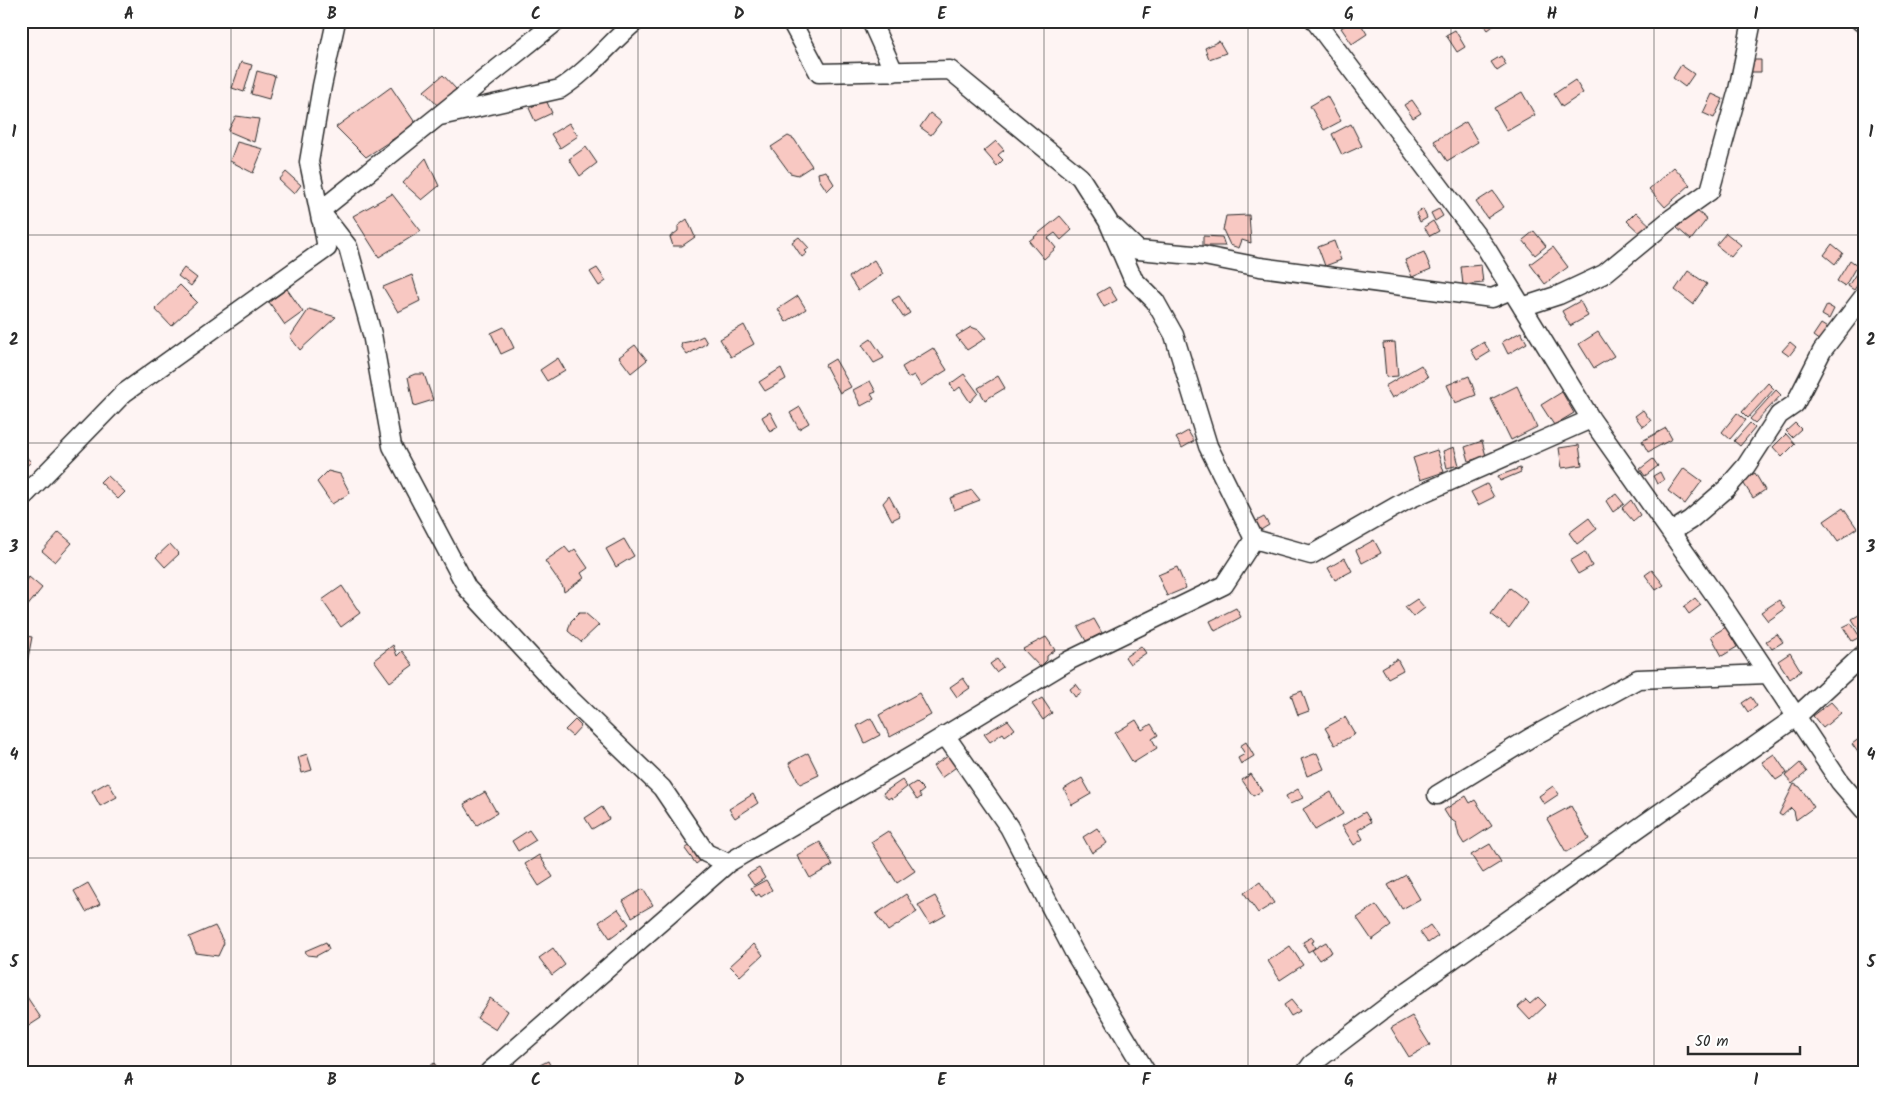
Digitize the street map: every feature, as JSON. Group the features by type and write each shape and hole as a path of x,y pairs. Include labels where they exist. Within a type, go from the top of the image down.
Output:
{"street":[{"path":"327,248 309,162 322,86 336,21"},
{"path":"320,211 557,21"},
{"path":"437,117 560,89 576,79 621,33 636,21"},
{"path":"791,21 819,73 950,70 1080,176 1108,221 1133,279 1155,302 1174,335 1208,446 1254,539 1310,555 1407,500 1591,419"},
{"path":"871,21 894,72"},
{"path":"1315,21 1486,248 1591,419 1724,608 1840,782 1864,810"},
{"path":"1522,307 1559,295 1604,274 1672,218 1710,190 1738,90 1752,21"},
{"path":"320,211 327,248"},
{"path":"320,211 348,247 372,334 392,446 467,588 566,695 662,788 706,853 728,863"},
{"path":"1108,221 1138,250 1204,256 1260,267 1492,298 1512,290"},
{"path":"21,499 124,393 327,248"},
{"path":"1671,532 1690,520 1726,489 1746,466 1779,415 1795,404 1822,351 1864,296"},
{"path":"489,1072 728,863 1070,660 1224,585 1254,539"},
{"path":"1306,1072 1312,1064 1409,990 1796,717 1864,654"},
{"path":"1437,795 1530,738 1638,679 1768,674"},
{"path":"945,735 1009,827 1074,952 1146,1072"}],"building":[{"path":"1352,21 1359,21 1367,34 1352,44 1341,28"},
{"path":"1481,21 1500,21 1488,30"},
{"path":"1455,30 1465,47 1457,52 1446,35"},
{"path":"1219,41 1226,53 1209,59 1205,48"},
{"path":"1501,56 1506,65 1497,71 1491,62"},
{"path":"1750,60 1761,60 1761,72 1751,72"},
{"path":"241,62 252,65 244,92 232,88"},
{"path":"1681,65 1694,74 1685,87 1673,78"},
{"path":"257,71 275,76 269,99 251,94"},
{"path":"443,75 456,89 438,106 424,91"},
{"path":"1575,80 1583,93 1562,107 1554,94"},
{"path":"391,87 416,124 366,157 336,127"},
{"path":"1522,92 1535,115 1507,131 1494,108"},
{"path":"1712,94 1723,99 1714,118 1703,113"},
{"path":"1327,96 1341,121 1324,130 1310,106"},
{"path":"546,100 552,113 535,121 529,108"},
{"path":"1412,100 1421,113 1413,118 1404,105"},
{"path":"930,113 941,122 931,135 920,127"},
{"path":"236,116 259,119 254,142 228,131"},
{"path":"1466,122 1478,142 1447,161 1434,141"},
{"path":"569,123 578,136 560,148 551,134"},
{"path":"1351,124 1362,146 1342,155 1332,134"},
{"path":"788,136 794,139 812,166 798,175 790,173 771,147"},
{"path":"996,141 1004,150 998,155 1003,160 997,166 984,151"},
{"path":"237,142 263,149 253,173 230,161"},
{"path":"586,147 597,163 580,176 569,159"},
{"path":"426,158 439,186 422,200 403,183"},
{"path":"1674,167 1690,185 1665,207 1649,189"},
{"path":"826,171 834,184 827,191 819,179 818,173"},
{"path":"286,172 301,185 294,194 279,180"},
{"path":"1493,191 1504,207 1487,218 1476,202"},
{"path":"392,194 421,231 379,257 353,216"},
{"path":"1693,208 1707,219 1691,240 1677,228"},
{"path":"1423,209 1427,218 1420,222 1416,213"},
{"path":"1439,209 1443,216 1435,221 1431,213"},
{"path":"1636,212 1655,230 1646,239 1627,221"},
{"path":"1249,215 1251,243 1242,240 1239,248 1230,245 1223,230 1226,216"},
{"path":"1060,216 1072,230 1061,240 1055,233 1048,238 1056,248 1044,259 1029,241"},
{"path":"687,219 695,237 682,246 673,246 670,237 678,231 678,226"},
{"path":"1433,221 1439,231 1430,236 1424,227"},
{"path":"1534,231 1546,246 1535,255 1523,240"},
{"path":"1726,233 1741,245 1731,257 1716,245"},
{"path":"1203,236 1222,237 1225,246 1203,246"},
{"path":"799,237 809,248 802,257 792,242"},
{"path":"1334,241 1341,260 1325,266 1318,247"},
{"path":"1832,244 1843,253 1835,264 1824,255"},
{"path":"1553,247 1568,267 1545,284 1530,264"},
{"path":"1424,252 1431,269 1412,277 1405,260"},
{"path":"874,260 883,274 858,291 849,277"},
{"path":"1850,260 1857,265 1845,286 1837,281"},
{"path":"1481,265 1483,283 1463,285 1461,267"},
{"path":"1861,266 1864,269 1864,275 1854,290 1848,286"},
{"path":"184,268 197,278 191,286 178,276"},
{"path":"597,268 606,281 599,286 590,272"},
{"path":"1688,271 1707,284 1693,304 1675,290"},
{"path":"412,275 420,301 398,312 383,287"},
{"path":"180,285 197,302 171,326 155,309"},
{"path":"1109,287 1117,300 1104,307 1097,294"},
{"path":"287,289 303,312 285,325 269,302"},
{"path":"798,296 806,309 786,322 778,309"},
{"path":"899,296 910,313 903,317 892,300"},
{"path":"1580,301 1588,316 1570,326 1562,311"},
{"path":"1827,305 1834,309 1829,319 1822,315"},
{"path":"309,309 336,317 300,350 290,337"},
{"path":"1821,324 1829,329 1820,341 1813,336"},
{"path":"744,325 754,344 731,357 720,339"},
{"path":"504,327 514,348 501,354 491,333"},
{"path":"971,327 979,330 986,338 967,350 956,336"},
{"path":"1521,332 1527,343 1508,354 1502,342"},
{"path":"1598,332 1614,356 1594,368 1579,344"},
{"path":"703,336 707,343 687,355 681,346 682,343"},
{"path":"871,339 884,358 874,363 862,345"},
{"path":"1395,342 1398,376 1386,377 1383,343"},
{"path":"1484,342 1490,352 1477,360 1471,350"},
{"path":"1790,342 1796,347 1789,356 1782,351"},
{"path":"635,345 647,360 631,373 619,357"},
{"path":"933,348 947,370 921,386 914,375 908,378 902,367"},
{"path":"558,358 565,370 547,381 540,370"},
{"path":"835,359 851,387 840,393 825,365"},
{"path":"1421,365 1428,377 1392,398 1385,386"},
{"path":"781,368 786,379 765,391 759,382"},
{"path":"415,374 424,374 433,400 414,406 408,377"},
{"path":"964,374 978,393 970,402 960,387 955,391 950,384"},
{"path":"998,376 1005,388 985,400 978,388"},
{"path":"1469,376 1476,395 1455,403 1447,385"},
{"path":"870,381 876,392 871,394 874,399 861,406 853,390"},
{"path":"1768,383 1774,389 1748,418 1742,412"},
{"path":"1517,386 1537,427 1511,440 1491,399"},
{"path":"1776,390 1781,395 1755,423 1750,419"},
{"path":"1562,392 1574,413 1554,425 1541,405"},
{"path":"800,407 809,423 799,429 790,413"},
{"path":"1643,410 1651,421 1643,427 1635,416"},
{"path":"770,412 778,427 770,432 762,417"},
{"path":"1737,413 1746,420 1730,439 1722,432"},
{"path":"1750,423 1755,428 1740,446 1734,441"},
{"path":"1795,423 1801,429 1792,437 1786,431"},
{"path":"1666,428 1672,439 1648,452 1642,441"},
{"path":"1188,431 1194,441 1182,448 1176,438"},
{"path":"1786,434 1795,444 1782,457 1773,447"},
{"path":"1482,441 1486,456 1469,461 1465,447"},
{"path":"1579,445 1582,465 1562,468 1559,448"},
{"path":"1454,447 1459,465 1447,468 1443,451"},
{"path":"1437,450 1444,472 1420,480 1413,458"},
{"path":"21,451 31,462 21,471"},
{"path":"1653,459 1658,466 1645,476 1640,469"},
{"path":"1520,468 1521,472 1500,481 1498,476"},
{"path":"1684,468 1702,481 1685,504 1668,491"},
{"path":"328,471 340,474 350,493 332,504 317,482"},
{"path":"1660,472 1664,480 1657,484 1653,476"},
{"path":"1755,473 1765,490 1753,498 1742,481"},
{"path":"107,475 125,492 118,499 100,482"},
{"path":"1487,484 1494,497 1478,505 1471,492"},
{"path":"972,490 980,500 954,510 950,498"},
{"path":"1616,494 1624,504 1613,512 1606,501"},
{"path":"889,496 900,516 892,520 883,503"},
{"path":"1631,500 1640,515 1633,521 1622,508"},
{"path":"1843,508 1857,528 1838,541 1824,521"},
{"path":"1264,517 1269,525 1254,534 1249,525"},
{"path":"1589,518 1597,529 1577,544 1569,533"},
{"path":"59,532 72,543 55,562 42,551"},
{"path":"624,539 634,556 616,567 606,549"},
{"path":"1374,540 1381,553 1362,563 1356,550"},
{"path":"170,544 179,554 165,567 156,557"},
{"path":"565,547 570,553 575,549 588,568 581,573 584,578 564,592 563,587 545,561"},
{"path":"1585,552 1592,566 1578,574 1570,561"},
{"path":"1345,558 1352,571 1335,580 1328,568"},
{"path":"1177,567 1186,588 1167,596 1158,575"},
{"path":"1652,570 1664,585 1656,590 1645,575"},
{"path":"29,577 42,588 26,608 21,604 21,586"},
{"path":"342,586 360,613 341,627 322,600"},
{"path":"1510,588 1528,602 1509,628 1491,614"},
{"path":"1695,598 1701,605 1689,614 1684,607"},
{"path":"1417,599 1425,608 1413,617 1405,607"},
{"path":"1779,600 1785,609 1768,621 1761,612"},
{"path":"1236,608 1241,617 1215,631 1210,621"},
{"path":"1864,612 1864,633 1862,635 1852,619"},
{"path":"579,613 585,613 599,625 581,642 568,631 571,621"},
{"path":"1094,619 1102,633 1086,641 1078,627"},
{"path":"1851,623 1860,637 1852,641 1843,627"},
{"path":"1726,627 1737,647 1722,656 1711,636"},
{"path":"1777,634 1783,642 1772,649 1766,641"},
{"path":"21,635 32,637 27,663 21,662"},
{"path":"1046,637 1055,650 1047,656 1047,660 1040,667 1023,649"},
{"path":"393,645 397,656 402,651 413,665 390,682 374,660"},
{"path":"1141,646 1146,653 1130,664 1125,657"},
{"path":"1790,653 1801,671 1790,679 1778,661"},
{"path":"997,659 1003,667 996,672 990,664"},
{"path":"1397,659 1403,670 1388,678 1382,668"},
{"path":"963,678 970,688 957,697 950,687"},
{"path":"1076,684 1082,692 1075,697 1070,689"},
{"path":"1302,691 1309,711 1298,715 1291,695"},
{"path":"919,693 931,715 890,737 879,715"},
{"path":"1751,697 1757,706 1748,712 1742,703"},
{"path":"1042,698 1052,713 1043,720 1032,704"},
{"path":"1831,702 1841,713 1823,728 1813,716"},
{"path":"1345,717 1355,734 1335,745 1325,728"},
{"path":"871,718 880,735 865,743 857,726"},
{"path":"575,720 581,726 572,736 565,730"},
{"path":"1008,720 1015,729 1005,736 1003,733 990,742 984,734"},
{"path":"1136,720 1142,730 1151,724 1158,735 1152,739 1157,748 1133,763 1115,733"},
{"path":"1864,735 1864,757 1862,758 1852,744"},
{"path":"1246,742 1254,756 1241,764 1238,758 1245,754 1240,746"},
{"path":"808,753 819,775 800,784 789,763"},
{"path":"1317,753 1324,769 1307,776 1301,759"},
{"path":"307,754 312,770 302,773 298,757"},
{"path":"951,754 959,765 941,778 933,766"},
{"path":"1774,754 1787,773 1776,780 1762,762"},
{"path":"1800,763 1807,772 1792,784 1785,776"},
{"path":"1251,774 1262,791 1253,796 1242,780"},
{"path":"1082,778 1091,794 1072,805 1064,789"},
{"path":"902,780 907,787 892,799 891,797 888,799 883,793"},
{"path":"108,782 117,797 100,806 92,791"},
{"path":"916,782 924,790 919,794 921,797 917,800 908,787"},
{"path":"1794,784 1800,787 1814,807 1796,820 1794,811 1791,808 1782,816 1779,814"},
{"path":"1553,786 1559,794 1544,804 1539,796"},
{"path":"1298,789 1303,798 1290,804 1286,796"},
{"path":"485,792 497,813 477,825 464,804"},
{"path":"1331,792 1343,814 1315,830 1303,809"},
{"path":"753,794 758,803 735,818 729,809"},
{"path":"1466,796 1470,803 1475,800 1492,826 1464,844 1459,836 1456,823 1449,818 1444,810"},
{"path":"1571,806 1589,839 1566,852 1547,819"},
{"path":"602,807 609,819 592,829 585,818"},
{"path":"1365,812 1371,822 1358,830 1363,839 1354,845 1342,826"},
{"path":"1097,828 1107,843 1092,853 1083,837"},
{"path":"529,830 536,840 518,851 512,841"},
{"path":"888,831 915,871 897,883 871,842"},
{"path":"704,835 715,849 696,864 685,849"},
{"path":"820,842 833,865 810,878 797,855"},
{"path":"1490,844 1501,862 1483,873 1471,855"},
{"path":"539,855 553,877 539,886 525,864"},
{"path":"759,868 765,878 754,885 747,875"},
{"path":"1406,875 1420,899 1402,909 1388,885"},
{"path":"766,880 772,890 761,897 759,894 756,896 751,888"},
{"path":"1260,882 1274,903 1258,913 1244,893"},
{"path":"88,883 100,904 86,912 74,891"},
{"path":"643,889 653,905 632,917 623,901"},
{"path":"906,894 917,912 888,931 876,914"},
{"path":"935,896 946,915 930,924 918,905"},
{"path":"1376,905 1391,926 1372,940 1357,918"},
{"path":"618,909 629,924 610,938 599,922"},
{"path":"1430,925 1438,936 1428,943 1420,932"},
{"path":"215,926 224,943 218,956 196,953 189,937"},
{"path":"1312,937 1315,948 1308,952 1303,942"},
{"path":"326,942 329,949 316,956 307,955 305,951"},
{"path":"1326,942 1332,952 1319,960 1312,950"},
{"path":"754,944 763,955 740,976 730,966"},
{"path":"1290,946 1303,965 1280,980 1268,961"},
{"path":"553,948 565,965 552,975 539,958"},
{"path":"23,991 41,1018 21,1031 21,992"},
{"path":"1538,997 1546,1005 1530,1020 1518,1007 1526,1000 1530,1004"},
{"path":"490,998 508,1011 496,1030 477,1018"},
{"path":"1291,1000 1300,1011 1291,1016 1284,1005"},
{"path":"1412,1016 1430,1045 1409,1057 1391,1028"},
{"path":"548,1061 552,1069 545,1072 540,1065"},
{"path":"434,1063 441,1072 423,1072"}]}
